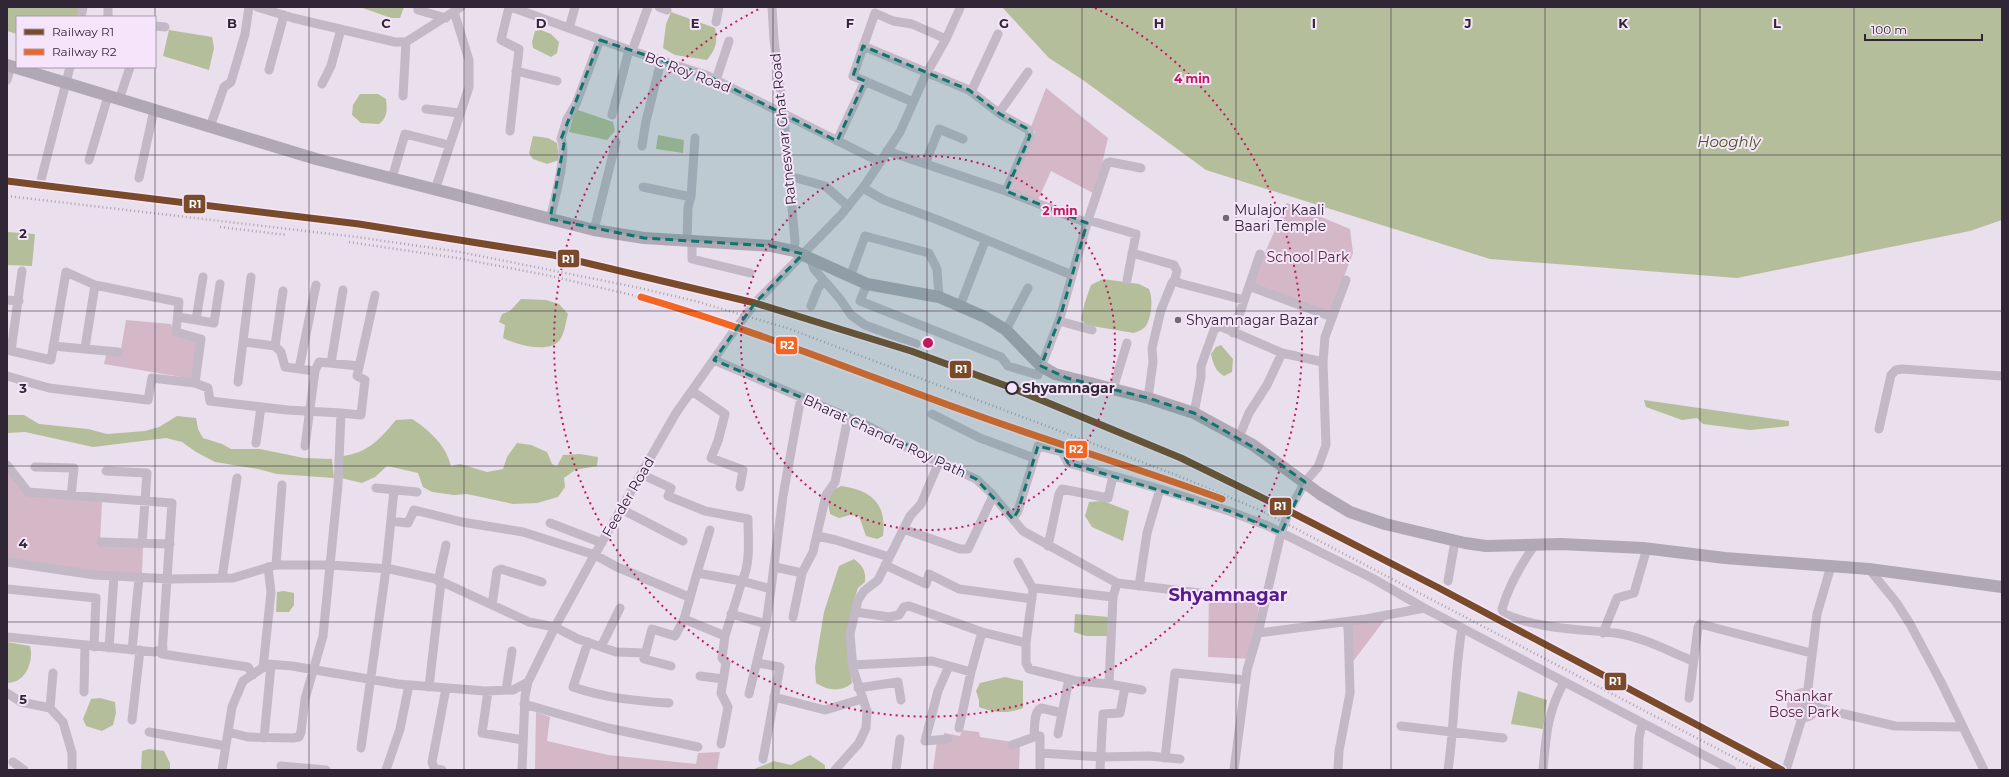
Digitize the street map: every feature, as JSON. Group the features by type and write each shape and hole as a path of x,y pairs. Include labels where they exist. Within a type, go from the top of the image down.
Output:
{"main road":[{"path":"9,66 316,158 594,230 644,238 750,244 776,247 802,255 867,284 939,297 985,317 1006,330 1041,366 1055,374 1148,398 1194,413 1239,437 1320,494 1350,512 1385,524 1486,546 1600,545 1648,548 1725,558 1869,569 2002,587"}],"street":[{"path":"210,127 224,87 231,82 245,34 249,7"},
{"path":"257,7 273,9 284,15 395,42 406,42 454,12"},
{"path":"418,7 418,10 454,12"},
{"path":"510,7 501,40 518,49 510,131"},
{"name":"BC Roy Road","path":"510,7 716,80 880,162"},
{"path":"569,28 575,7"},
{"path":"612,115 631,51 648,7"},
{"path":"716,22 718,7"},
{"name":"Ratneswar Ghat Road","path":"772,7 774,40 784,114 788,176 795,241 802,255"},
{"name":"Feeder Road","path":"522,770 524,704 528,682 555,627 676,413 755,303 802,255 863,188 900,132 927,72 946,39 960,8"},
{"path":"913,102 854,76 875,13 882,11 892,20 912,24 946,39"},
{"path":"435,190 459,113 469,87 469,60 454,12"},
{"path":"269,70 284,15"},
{"path":"156,26 165,26"},
{"path":"322,84 331,66 341,29"},
{"path":"970,92 998,34"},
{"path":"550,219 559,178 564,144 561,139 567,119 576,104 600,40"},
{"path":"716,80 729,41"},
{"path":"403,96 406,42"},
{"path":"863,46 927,72 970,92 999,113 1026,128 1030,136 1006,191"},
{"path":"642,146 646,121 661,61"},
{"path":"7,80 9,66"},
{"path":"41,180 70,68"},
{"path":"89,160 113,98 129,68"},
{"path":"516,71 557,81"},
{"path":"999,113 1028,72"},
{"path":"837,141 865,81"},
{"path":"426,109 459,113"},
{"path":"138,178 154,110"},
{"path":"926,164 939,129 963,139"},
{"path":"392,178 405,134 449,145"},
{"path":"695,138 691,197 688,206 689,241 692,259 750,273"},
{"path":"594,230 616,142"},
{"path":"888,151 1006,191 1088,221 1136,234 1127,280"},
{"path":"867,284 860,301 1001,357 1008,366 1038,375 1059,321 1088,221 1108,162 1141,168"},
{"path":"788,176 825,186 848,206"},
{"path":"643,187 691,197"},
{"path":"863,188 884,200 938,220 985,241 1072,275"},
{"path":"850,277 865,236 929,253 937,269 939,297"},
{"path":"960,306 985,241"},
{"path":"1132,253 1174,265 1177,271 1175,280 1172,283 1161,310 1152,348 1153,362 1148,398"},
{"path":"1233,333 1260,254"},
{"path":"802,255 852,315 865,325 916,344"},
{"path":"22,271 19,301 9,351 51,360 66,272 95,285 179,302 176,332 201,339 195,383"},
{"path":"196,320 203,277"},
{"path":"238,382 251,277"},
{"path":"1175,280 1179,283 1244,300"},
{"path":"1234,770 1245,680 1258,633 1281,533 1289,511 1305,482 1318,467 1326,445 1323,362 1325,337 1346,280"},
{"path":"811,306 818,288 824,281"},
{"path":"178,317 214,324 220,284"},
{"path":"85,348 95,285"},
{"path":"299,369 316,285"},
{"path":"1249,286 1332,317"},
{"path":"1006,330 1028,288"},
{"path":"331,363 343,290"},
{"path":"275,346 283,291"},
{"path":"7,376 49,388 148,400 152,378 195,383 208,388 210,401 341,414 361,414 365,380 357,376 375,295"},
{"path":"7,300 19,301"},
{"path":"1059,321 1092,330"},
{"path":"1194,413 1201,377 1201,366 1214,330 1218,327 1222,327 1282,353 1323,362"},
{"path":"244,342 275,346 281,352 285,367 315,371"},
{"path":"1113,389 1127,342"},
{"path":"53,346 118,352"},
{"path":"1239,437 1249,413 1267,385 1282,353"},
{"name":"Bharat Chandra Roy Path","path":"714,360 848,417 976,479 993,496 1022,531 1117,583 1265,601"},
{"path":"305,446 315,371 319,362 359,366"},
{"path":"1879,429 1891,375 1896,370 1902,369 2002,376"},
{"path":"692,391 725,414 718,441 711,458 743,470 740,487"},
{"path":"749,694 766,624 775,567 783,496 801,397"},
{"path":"256,443 261,407"},
{"path":"228,732 248,737 264,738 299,737 301,732 305,699 315,669 323,636 338,485 341,414"},
{"path":"932,414 980,438 1034,458"},
{"path":"793,617 802,573 813,552 826,495 835,482 848,417"},
{"path":"1013,519 1018,512 1038,446 1062,452 1068,463 1160,489 1229,511 1268,526 1372,578 1424,608 1732,770"},
{"path":"835,770 859,743 866,728 867,711 858,688 852,665 850,634 858,600 864,591 878,580 910,516 920,504 939,462"},
{"path":"7,465 28,492 172,503 162,654 248,667 253,675"},
{"path":"35,467 74,468 71,496"},
{"path":"106,471 147,473 142,543"},
{"path":"641,474 671,488 668,496 705,511 748,519 749,559 746,573 724,636 722,658 726,663 720,692 728,707 721,744"},
{"path":"1048,546 1059,494 1062,489 1108,498 1113,476"},
{"path":"222,578 237,478"},
{"path":"264,738 272,566 282,485"},
{"path":"376,488 418,492"},
{"path":"1139,586 1147,533 1160,489"},
{"path":"361,748 386,569 394,490"},
{"path":"903,529 960,549 968,549 993,496"},
{"path":"621,509 684,541"},
{"path":"391,521 408,523 414,510 462,522 523,532 595,555 623,570 689,597"},
{"path":"550,523 602,543"},
{"path":"671,666 644,659 652,629 675,636 684,619 689,597 710,530"},
{"path":"817,536 836,540 887,561 926,584 929,574 959,589 1032,599"},
{"path":"1448,581 1455,540"},
{"path":"101,542 170,544"},
{"path":"429,687 440,581 446,545"},
{"path":"1534,546 1517,571 1508,590 1502,609 1504,614 1543,626 1638,638 1693,662"},
{"path":"1603,633 1617,598 1634,592 1648,548"},
{"path":"7,562 96,575 168,579 233,578 272,566 330,565 386,569 440,581 529,622 555,627 588,642 616,652 646,652"},
{"path":"1018,562 1033,589 1026,643 1026,663 1029,669 1093,684 1109,684 1142,690"},
{"path":"1786,770 1806,705 1811,653 1818,614 1831,566"},
{"path":"775,567 802,573"},
{"path":"492,605 497,572 501,569 542,582"},
{"path":"1869,569 1896,602 1941,682 1961,727 1982,766 1973,770"},
{"path":"697,573 742,581 771,589"},
{"path":"109,648 114,576"},
{"path":"132,720 139,578"},
{"path":"1109,684 1113,597 1117,583"},
{"path":"1033,589 1037,587 1113,597"},
{"path":"7,589 96,598 84,692"},
{"path":"856,612 889,617 899,615 904,607 909,606 982,632 1026,643"},
{"path":"601,647 620,608"},
{"path":"1258,633 1348,622 1424,608"},
{"path":"731,614 766,624"},
{"path":"684,619 724,636"},
{"path":"1338,770 1339,751 1350,693 1348,622"},
{"path":"1689,698 1698,627 1700,624 1811,653"},
{"path":"1448,770 1453,733 1456,668 1462,628"},
{"path":"959,728 971,672 982,632"},
{"path":"7,638 155,652 163,648"},
{"path":"588,642 573,687 595,695 622,700 669,703"},
{"path":"506,690 512,651"},
{"path":"852,665 932,661 971,672"},
{"path":"758,662 780,667 764,759"},
{"path":"222,770 232,707 243,681 267,666 315,669 409,685 488,691 514,690 528,682"},
{"path":"948,739 925,741 938,691 949,666"},
{"path":"50,708 53,673"},
{"path":"1165,758 1175,674 1245,680"},
{"path":"700,676 723,678"},
{"path":"1058,734 1069,679"},
{"path":"858,688 898,682 900,700"},
{"path":"1544,770 1549,716 1555,698 1564,682"},
{"path":"386,770 400,729 409,685"},
{"path":"1100,770 1103,714 1120,713 1125,687"},
{"path":"442,770 434,768 432,762 446,688"},
{"path":"488,691 482,733 523,740"},
{"path":"7,693 21,702 50,708 63,722 72,753 72,770"},
{"path":"774,697 825,710 862,699"},
{"path":"524,704 608,728 698,747"},
{"path":"1806,705 1895,726 1961,727"},
{"path":"1034,737 1036,713 1038,709 1041,708 1062,713"},
{"path":"1638,770 1639,738 1642,723"},
{"path":"1401,726 1503,738"},
{"path":"149,732 226,746"},
{"path":"1012,745 1040,736 1040,770"},
{"path":"896,770 900,739"},
{"path":"1040,753 1101,757 1180,759"},
{"path":"13,762 24,770"},
{"path":"281,766 326,770"}],"highlighted area":[{"path":"600,40 706,75 837,141 865,81 853,76 863,46 969,90 1000,114 1026,128 1030,136 1006,191 1087,223 1060,318 1041,366 1067,378 1148,398 1194,413 1270,457 1305,482 1281,533 1229,511 1068,463 1062,452 1038,446 1018,511 1013,519 976,479 866,425 714,360 755,303 803,254 771,246 644,238 550,219 564,144 561,139"}],"green space":[{"path":"1046,88 1108,138 1095,194 1051,171 1038,200 1012,189 1035,132 1031,127"},
{"name":"School Park","path":"1287,203 1350,229 1353,253 1330,314 1253,284 1263,257"},
{"path":"126,320 171,324 174,334 198,342 194,379 104,364 106,355 120,354"},
{"path":"7,468 27,494 102,501 100,543 143,545 142,575 105,574 7,558"},
{"path":"1209,590 1260,594 1253,659 1208,657"},
{"path":"1386,618 1348,668 1343,624"},
{"name":"Shankar Bose Park","path":"1807,688 1816,693 1820,698 1820,712 1816,717 1811,721 1801,722 1797,721 1788,712 1787,702 1788,698 1797,689"},
{"path":"536,712 550,717 547,741 608,755 696,764 698,753 720,752 717,770 535,770"},
{"path":"962,730 979,732 980,737 1020,743 1019,770 933,770 937,741 943,739 944,733 960,736"}],"water":[{"path":"7,7 81,7 79,16 16,16 16,34 7,31"},
{"path":"360,7 404,7 400,18 391,18"},
{"name":"Hooghly","path":"1002,7 2002,7 2002,220 1970,231 1737,278 1490,259 1206,170 1083,80 1049,58"},
{"path":"671,12 715,28 716,45 707,60 675,55 663,48 666,24"},
{"path":"169,30 212,37 214,48 209,70 163,56"},
{"path":"541,30 551,34 559,42 557,53 551,57 533,48 532,42 535,31"},
{"path":"360,94 378,94 386,99 387,109 384,119 379,124 361,123 352,115 353,105"},
{"path":"575,109 613,122 615,131 607,140 569,132"},
{"path":"658,135 684,140 683,153 656,149"},
{"path":"533,136 548,138 557,143 559,160 547,164 533,159 529,153"},
{"path":"7,232 35,234 32,266 7,265"},
{"path":"1103,279 1139,284 1149,289 1151,297 1151,311 1149,320 1143,329 1134,333 1086,325 1081,319 1091,285"},
{"path":"521,299 546,300 559,304 568,314 561,338 556,343 550,346 534,347 525,346 503,338 505,325 499,322 502,314 510,311"},
{"path":"1221,345 1233,359 1232,372 1224,376 1216,369 1211,354 1216,347"},
{"path":"1644,400 1789,421 1789,426 1750,430 1703,424 1697,418 1682,420 1646,407"},
{"path":"7,415 24,415 39,424 88,429 107,434 145,431 159,427 177,416 196,418 198,429 203,438 222,444 231,449 260,449 304,458 332,459 334,478 277,474 258,469 215,462 196,452 182,442 166,438 93,447 25,432 7,433"},
{"path":"412,419 425,428 441,445 449,458 451,466 460,464 487,472 503,469 507,457 517,443 531,445 547,452 552,464 557,466 563,455 580,454 598,457 597,466 575,470 564,478 565,487 558,497 537,503 513,504 467,494 454,495 432,492 423,487 418,473 387,466 375,477 362,483 341,478 343,456 360,452 373,444 396,420"},
{"path":"841,486 861,491 875,500 880,507 882,515 884,525 883,536 877,539 866,536 859,516 850,515 839,518 830,514 828,502 831,491"},
{"path":"1103,501 1129,511 1123,541 1092,527 1085,516 1089,502"},
{"path":"854,559 863,569 865,582 858,588 854,600 850,672 852,683 843,688 829,689 816,683 815,667 824,612 839,566"},
{"path":"284,591 294,593 294,605 289,612 276,612 277,592"},
{"path":"1075,614 1108,617 1109,636 1086,636 1074,632"},
{"path":"7,642 30,646 31,658 24,675 14,682 7,683"},
{"path":"1005,677 1023,681 1023,708 1001,712 990,711 979,707 979,700 976,691 980,683"},
{"path":"1518,691 1547,700 1543,729 1511,724"},
{"path":"100,698 115,702 116,713 113,725 102,731 86,726 83,719 91,699"},
{"path":"149,749 164,751 170,763 170,770 141,770 142,751"},
{"path":"810,755 825,765 825,770 752,770 774,761 791,765"}],"railway":[{"path":"7,196 357,237 460,252 635,287 695,301 787,328 1171,473 1262,511 1758,770"},
{"path":"220,227 287,235"},
{"path":"349,242 457,258 546,275 632,295 691,312 801,350 964,411 1199,490"}],"rail line":[{"name":"R1","path":"7,181 359,224 553,255 755,303 911,351 1012,388 1181,458 1289,511 1437,587 1782,770"},
{"name":"R2","path":"641,297 723,323 997,422 1222,499"}],"place":[{"name":"Mulajor Kaali Baari Temple","path":"1226,218"},
{"name":"Shyamnagar Bazar","path":"1178,320"},
{"name":"Shyamnagar","path":"1012,388"}],"district":[{"name":"Shyamnagar","path":"1228,595"}]}
